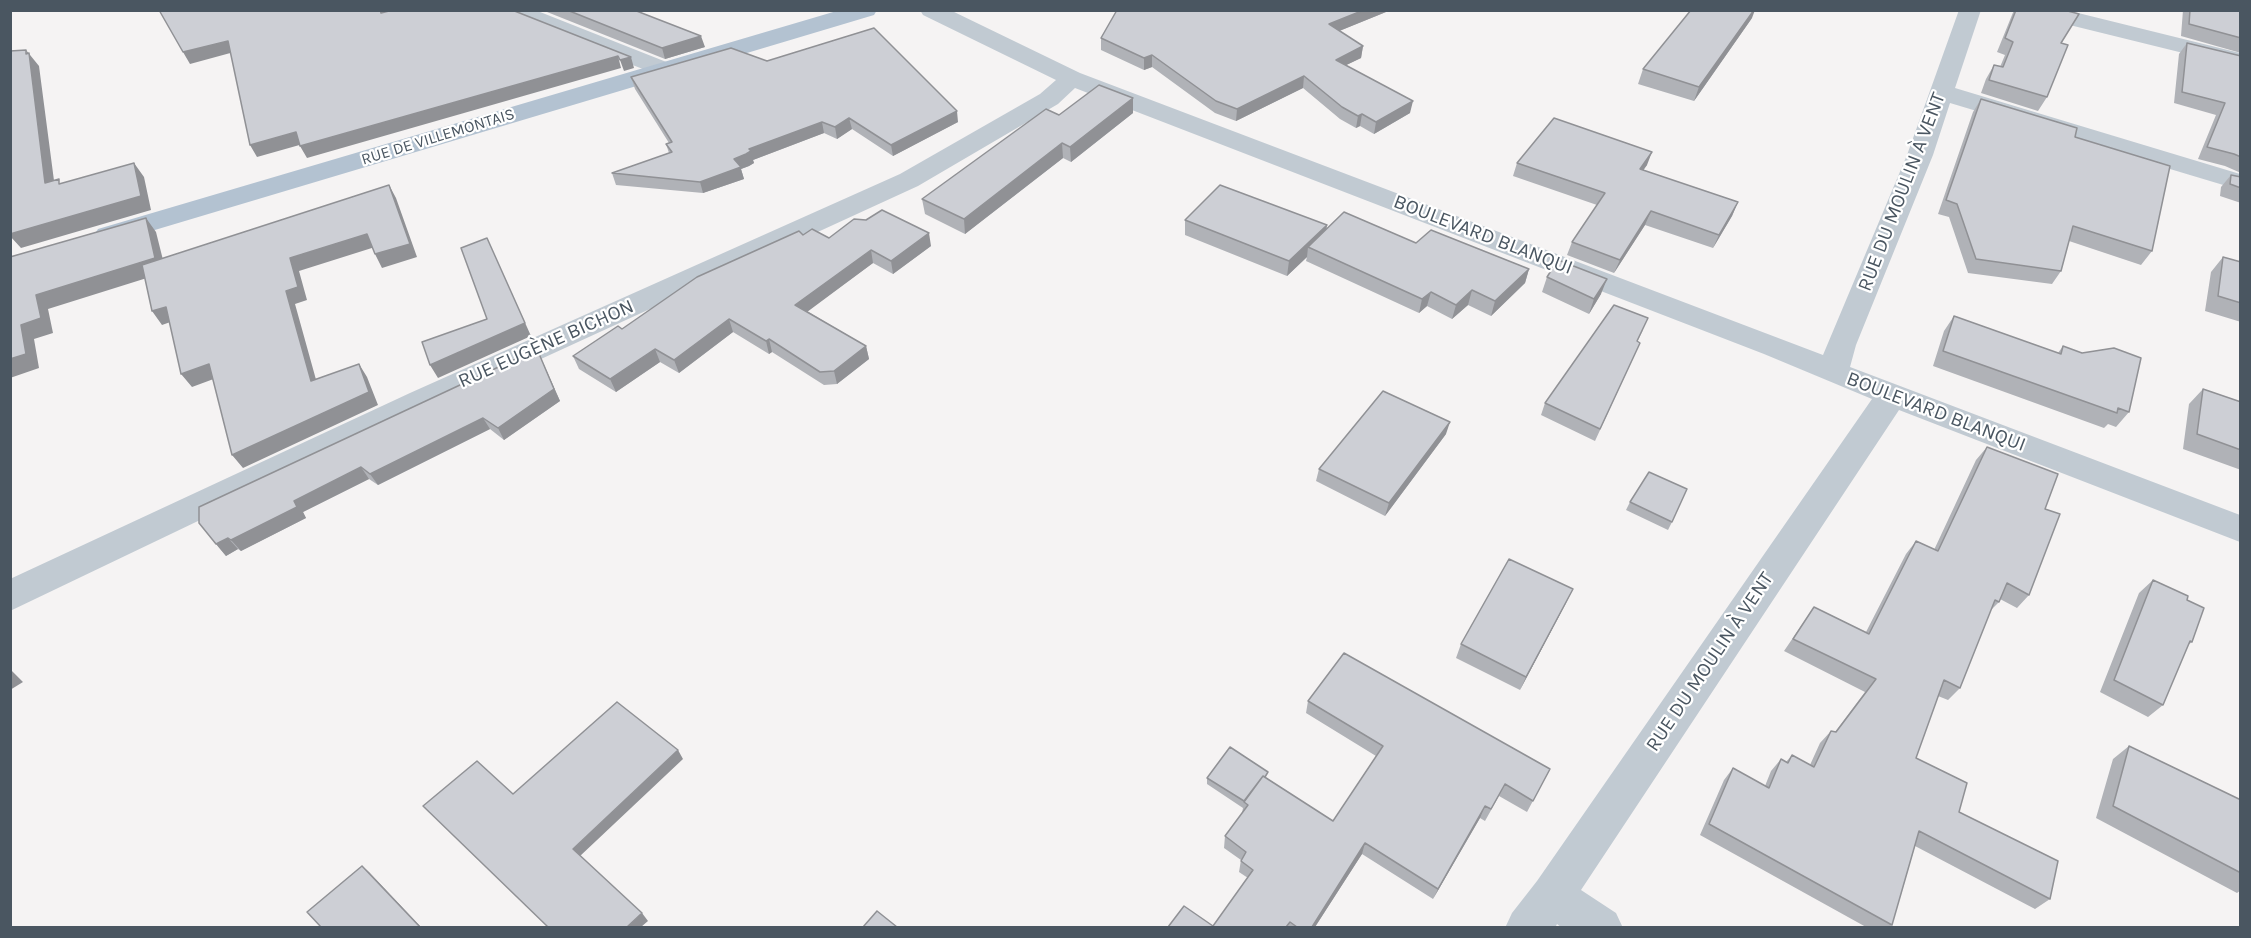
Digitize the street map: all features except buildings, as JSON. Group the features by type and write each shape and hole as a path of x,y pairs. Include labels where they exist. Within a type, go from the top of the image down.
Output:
{"main road":[{"path":"780,36 797,10"},
{"name":"RUE DE VILLEMONTAIS","path":"91,240 866,10"}],"street":[{"path":"514,10 666,69"},
{"name":"BOULEVARD BLANQUI","path":"931,10 1072,78 1775,347 1833,372 2241,529"},
{"name":"RUE DU MOULIN À VENT","path":"1833,372 1841,345 1920,155 1970,10"},
{"path":"2037,10 2241,60"},
{"name":"RUE EUGÈNE BICHON","path":"10,596 421,401 909,180 1049,99 1072,78"},
{"path":"1941,92 2241,182"},
{"name":"RUE DU MOULIN À VENT","path":"1539,912 1892,395"},
{"path":"1539,912 1601,927"}]}
